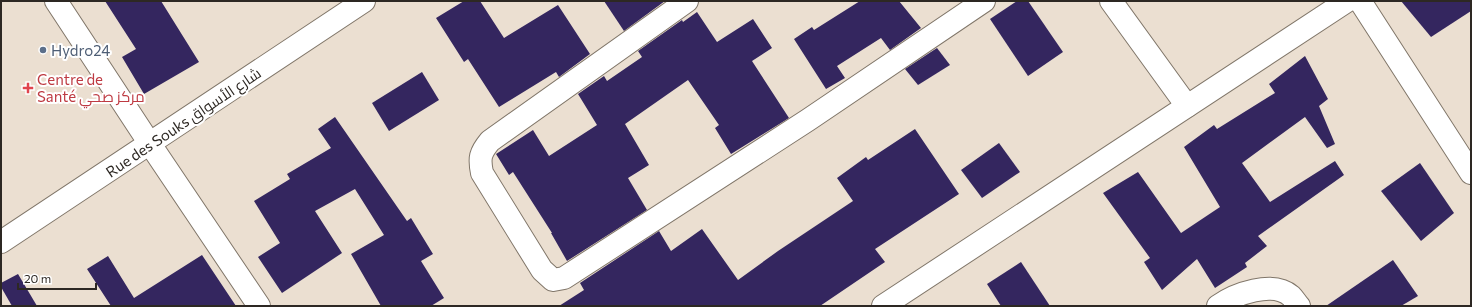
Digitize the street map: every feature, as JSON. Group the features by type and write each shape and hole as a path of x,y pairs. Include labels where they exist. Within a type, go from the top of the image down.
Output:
{"street":[{"path":"56,1 259,306"},
{"name":"Rue des Souks شارع الأسواق","path":"1,242 364,1"},
{"path":"687,1 490,141 483,150 479,160 482,173 542,270 553,280 564,278 584,266 808,120 984,1"},
{"path":"1111,1 1187,106"},
{"path":"883,306 1347,1"},
{"path":"1360,1 1471,173"},
{"path":"1218,306 1255,290 1275,290 1290,296 1299,306"}],"building":[{"path":"105,1 161,1 199,62 144,94 122,57 136,49"},
{"path":"464,1 480,1 504,38 558,5 590,54 559,77 556,72 499,107 468,59 464,62 436,18"},
{"path":"604,1 665,1 624,31"},
{"path":"860,1 899,1 921,28 890,50 881,38 837,66 845,78 826,89 794,39 812,27 814,30"},
{"path":"1017,1 1028,1 1063,52 1028,76 990,19"},
{"path":"1401,1 1471,1 1471,11 1431,37"},
{"path":"697,12 717,42 753,19 772,48 752,61 789,118 731,154 715,128 719,125 688,80 625,124 649,165 628,178 647,210 567,261 552,233 513,172 509,175 496,154 533,130 549,156 597,125 578,94 604,76 607,81 642,57 638,51 682,20 683,22"},
{"path":"937,48 950,65 918,85 905,69"},
{"path":"1305,56 1328,99 1319,106 1335,144 1327,148 1305,117 1242,163 1270,202 1335,161 1344,175 1258,236 1267,246 1245,263 1247,267 1215,288 1197,259 1162,290 1144,262 1150,258 1103,193 1138,172 1181,233 1220,207 1184,147 1214,125 1217,129 1275,93 1269,84"},
{"path":"422,72 439,100 389,131 372,103"},
{"path":"335,117 407,221 411,218 433,254 421,261 444,298 431,306 381,306 351,254 384,235 355,189 315,211 342,253 282,293 258,257 280,243 254,201 290,179 287,174 331,148 318,129"},
{"path":"915,129 959,194 875,249 885,262 820,306 559,306 584,290 580,283 659,231 671,251 702,229 738,280 778,251 853,201 837,178 866,157 868,160"},
{"path":"999,143 1020,172 982,198 961,170"},
{"path":"1420,163 1454,213 1421,241 1381,191"},
{"path":"202,255 236,306 111,306 87,269 108,256 134,298"},
{"path":"1393,260 1418,296 1401,306 1326,306"},
{"path":"1021,262 1050,306 1001,306 987,284"},
{"path":"18,274 37,306 12,306 1,287 1,283"}],"place":[{"name":"Hydro24","path":"43,50"},
{"name":"Centre de Santé مركز صحي","path":"28,88"}]}
